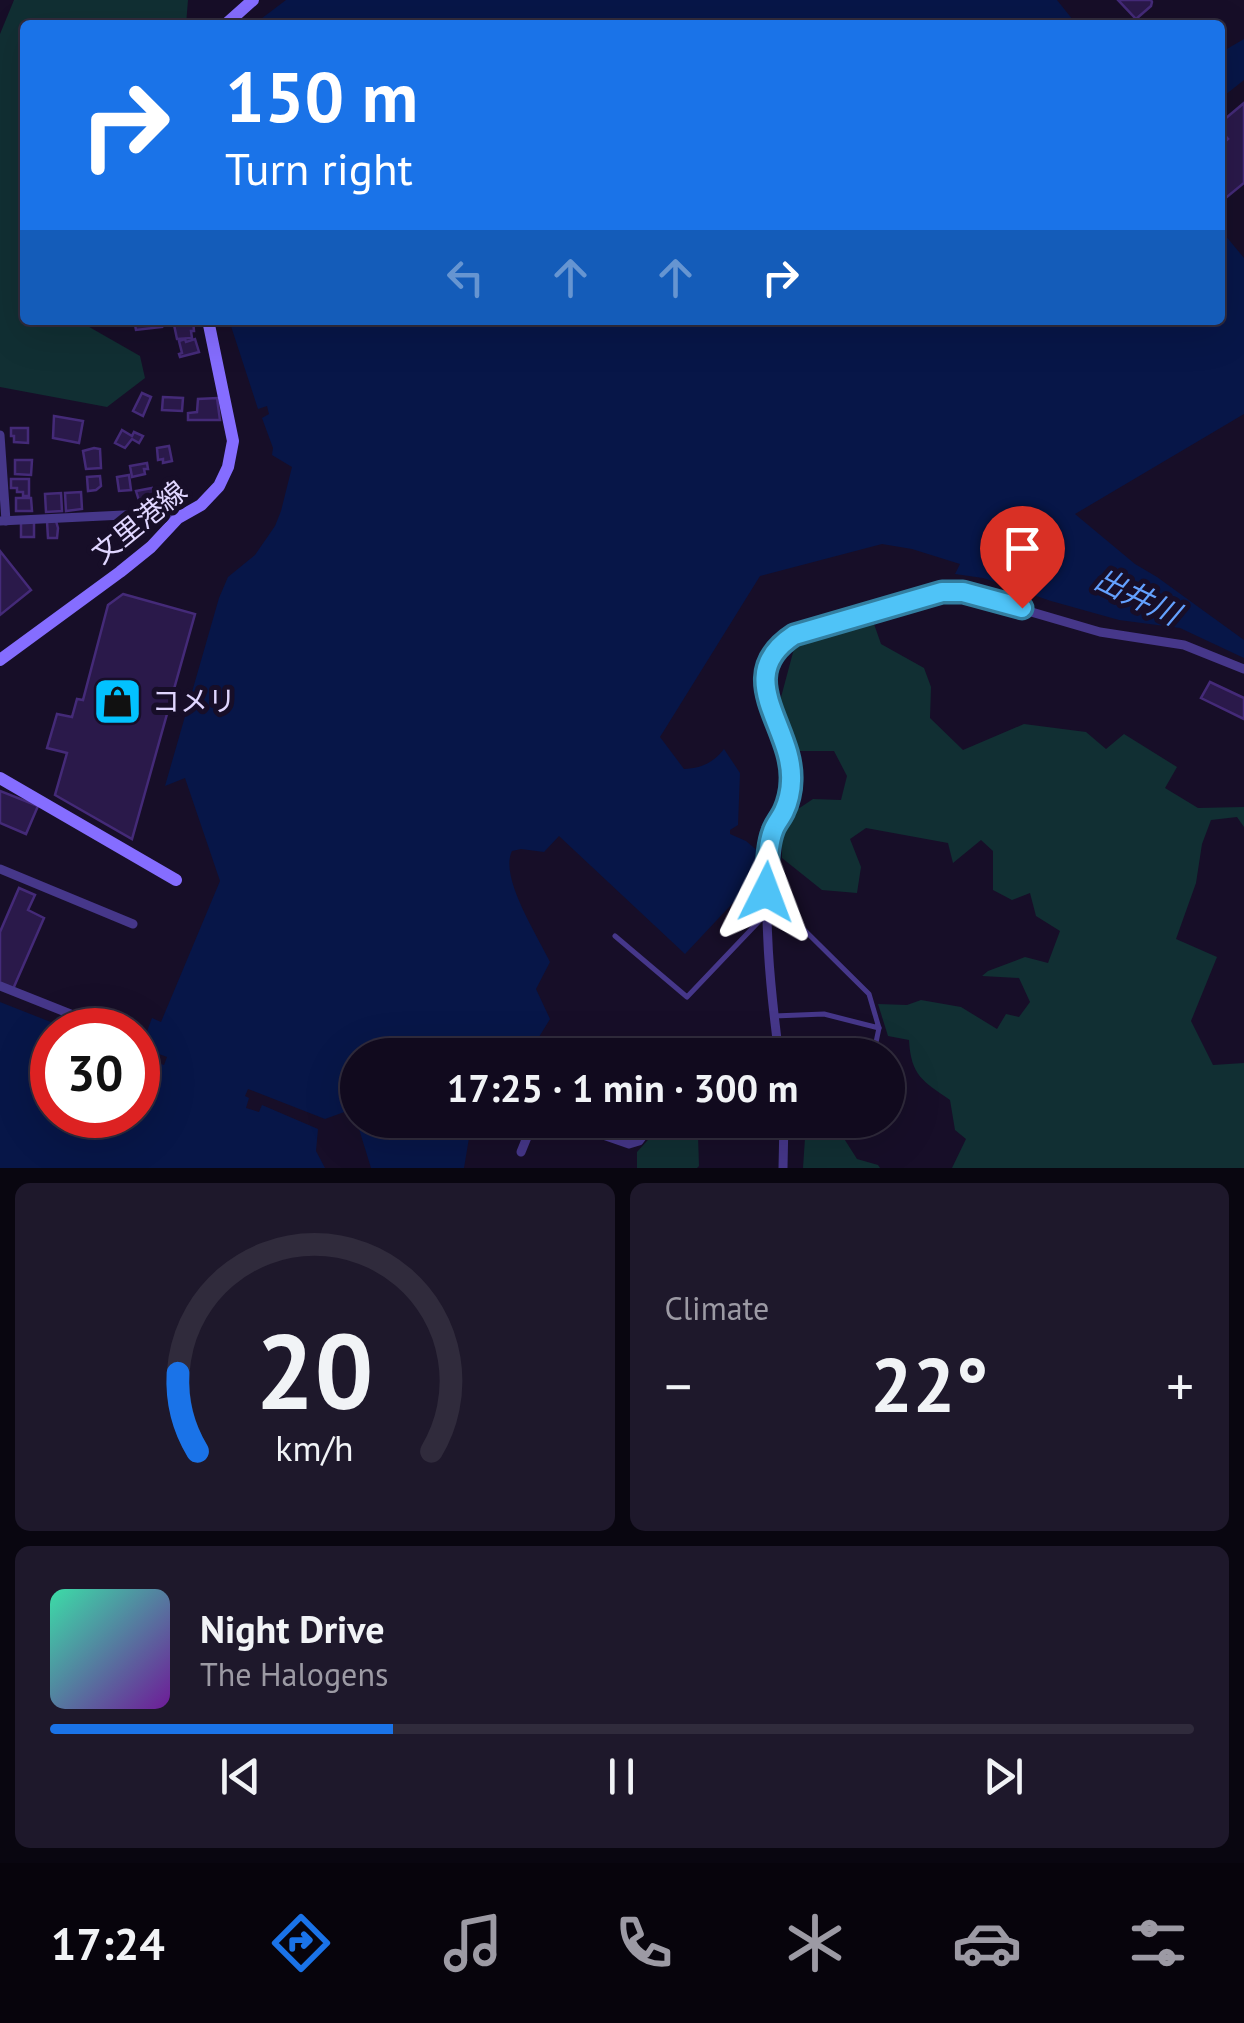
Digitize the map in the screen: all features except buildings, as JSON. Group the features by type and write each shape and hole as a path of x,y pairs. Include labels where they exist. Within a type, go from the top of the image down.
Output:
{"main road":[{"path":"230,20 252,0"},
{"name":"文里港線","path":"0,660 120,572 178,518 201,506 219,486 233,441 209,325"},
{"path":"0,778 176,880"}],"street":[{"path":"0,435 3,521 144,514 178,518"},
{"path":"777,1038 766,892 770,842 785,810 791,784 791,768 764,679 777,646 794,635 920,597 963,592 1100,632 1184,645 1244,669"},
{"path":"0,870 132,924"},
{"path":"0,986 54,1008"},
{"path":"521,1152 527,1138"},
{"path":"612,1138 629,1144 641,1138"},
{"path":"782,1168 784,1138"}],"lane":[{"path":"766,892 869,994 879,1028 877,1038"},
{"path":"615,936 687,997 768,912"},
{"path":"774,1016 824,1014 879,1028"}],"green space":[{"path":"14,0 188,0 186,20 20,20 20,325 86,325 140,356 145,378 107,407 0,387 0,34"},
{"path":"874,624 881,644 924,668 931,687 930,718 963,750 1024,724 1086,732 1106,749 1124,734 1177,767 1165,788 1198,808 1244,807 1244,827 1237,817 1211,820 1202,844 1196,883 1176,939 1217,957 1191,1021 1213,1065 1244,1063 1244,1168 952,1168 966,1139 955,1130 950,1100 920,1076 912,1062 909,1040 888,1036 878,1004 907,1005 921,1000 961,1007 997,1029 1006,1014 1019,1017 1030,1002 1019,978 982,976 1025,957 1048,963 1060,931 1036,916 1030,893 1012,900 993,890 993,851 981,840 953,863 948,843 866,828 850,839 861,867 857,893 822,890 782,858 782,829 789,815 813,799 841,800 847,776 834,751 797,751 780,701 795,645 826,632"},
{"path":"650,1138 698,1138 699,1166 637,1168 637,1152"},
{"path":"805,1138 844,1138 857,1159 880,1168 803,1168"}],"water":[{"path":"286,0 1057,0 1073,20 260,20"},
{"path":"1244,39 1244,80 1225,95 1225,50"},
{"name":"出井川","path":"1225,235 1244,258 1244,414 1075,514 1135,564 1244,640 1244,658 1180,628 1119,620 983,578 955,574 960,564 912,549 882,544 760,576 660,737 684,769 707,764 724,749 740,773 738,825 730,834 759,852 762,872 685,954 559,836 544,852 512,851 509,862 515,891 550,962 536,989 550,1019 538,1038 340,1038 340,1114 325,1119 248,1089 246,1108 259,1112 262,1105 318,1129 316,1151 325,1168 0,1168 0,1002 30,1014 30,1138 160,1138 160,1064 164,1065 167,1057 160,1054 160,1022 220,881 185,778 165,786 219,598 228,577 255,555 281,511 292,467 272,455 262,418 269,414 267,406 258,409 231,325 1225,325"},
{"path":"362,1138 469,1138 464,1168 371,1168"}],"place":[{"name":"コメリ","path":"117,701"}],"route":[{"path":"766,892 770,842 785,810 791,784 791,768 764,679 777,646 794,635 942,592 963,592 1022,608"}]}
